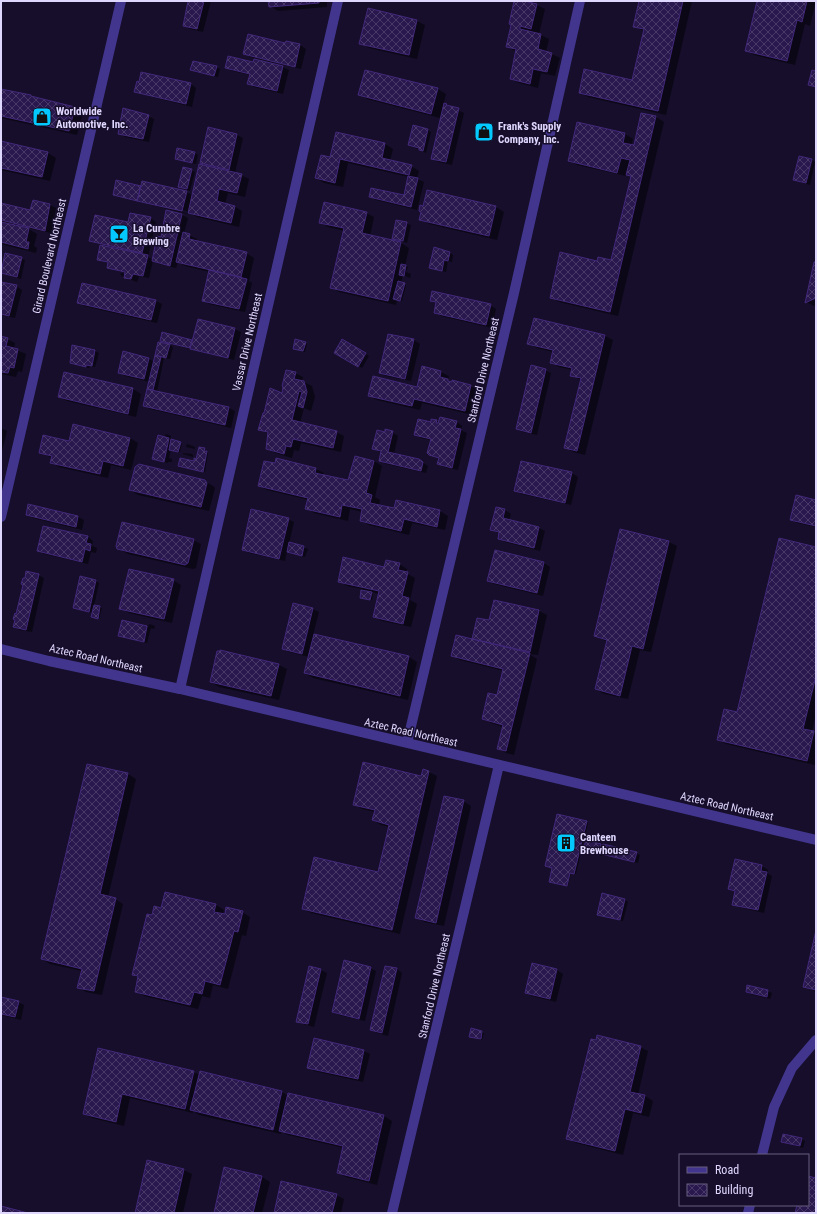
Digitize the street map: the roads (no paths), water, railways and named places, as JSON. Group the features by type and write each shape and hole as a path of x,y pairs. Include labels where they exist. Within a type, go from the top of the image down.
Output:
{"street":[{"name":"Girard Boulevard Northeast","path":"1,517 121,1"},
{"name":"Vassar Drive Northeast","path":"180,689 338,1"},
{"name":"Stanford Drive Northeast","path":"408,743 516,285 580,1"},
{"name":"Aztec Road Northeast","path":"1,648 49,661 180,689 816,840"},
{"name":"Stanford Drive Northeast","path":"392,1213 499,765"},
{"path":"762,1154 774,1107 792,1068 816,1040"}],"place":[{"name":"Worldwide Automotive, Inc.","path":"42,117"},
{"name":"Frank's Supply Company, Inc.","path":"484,132"},
{"name":"La Cumbre Brewing","path":"119,234"},
{"name":"Canteen Brewhouse","path":"566,843"}]}
